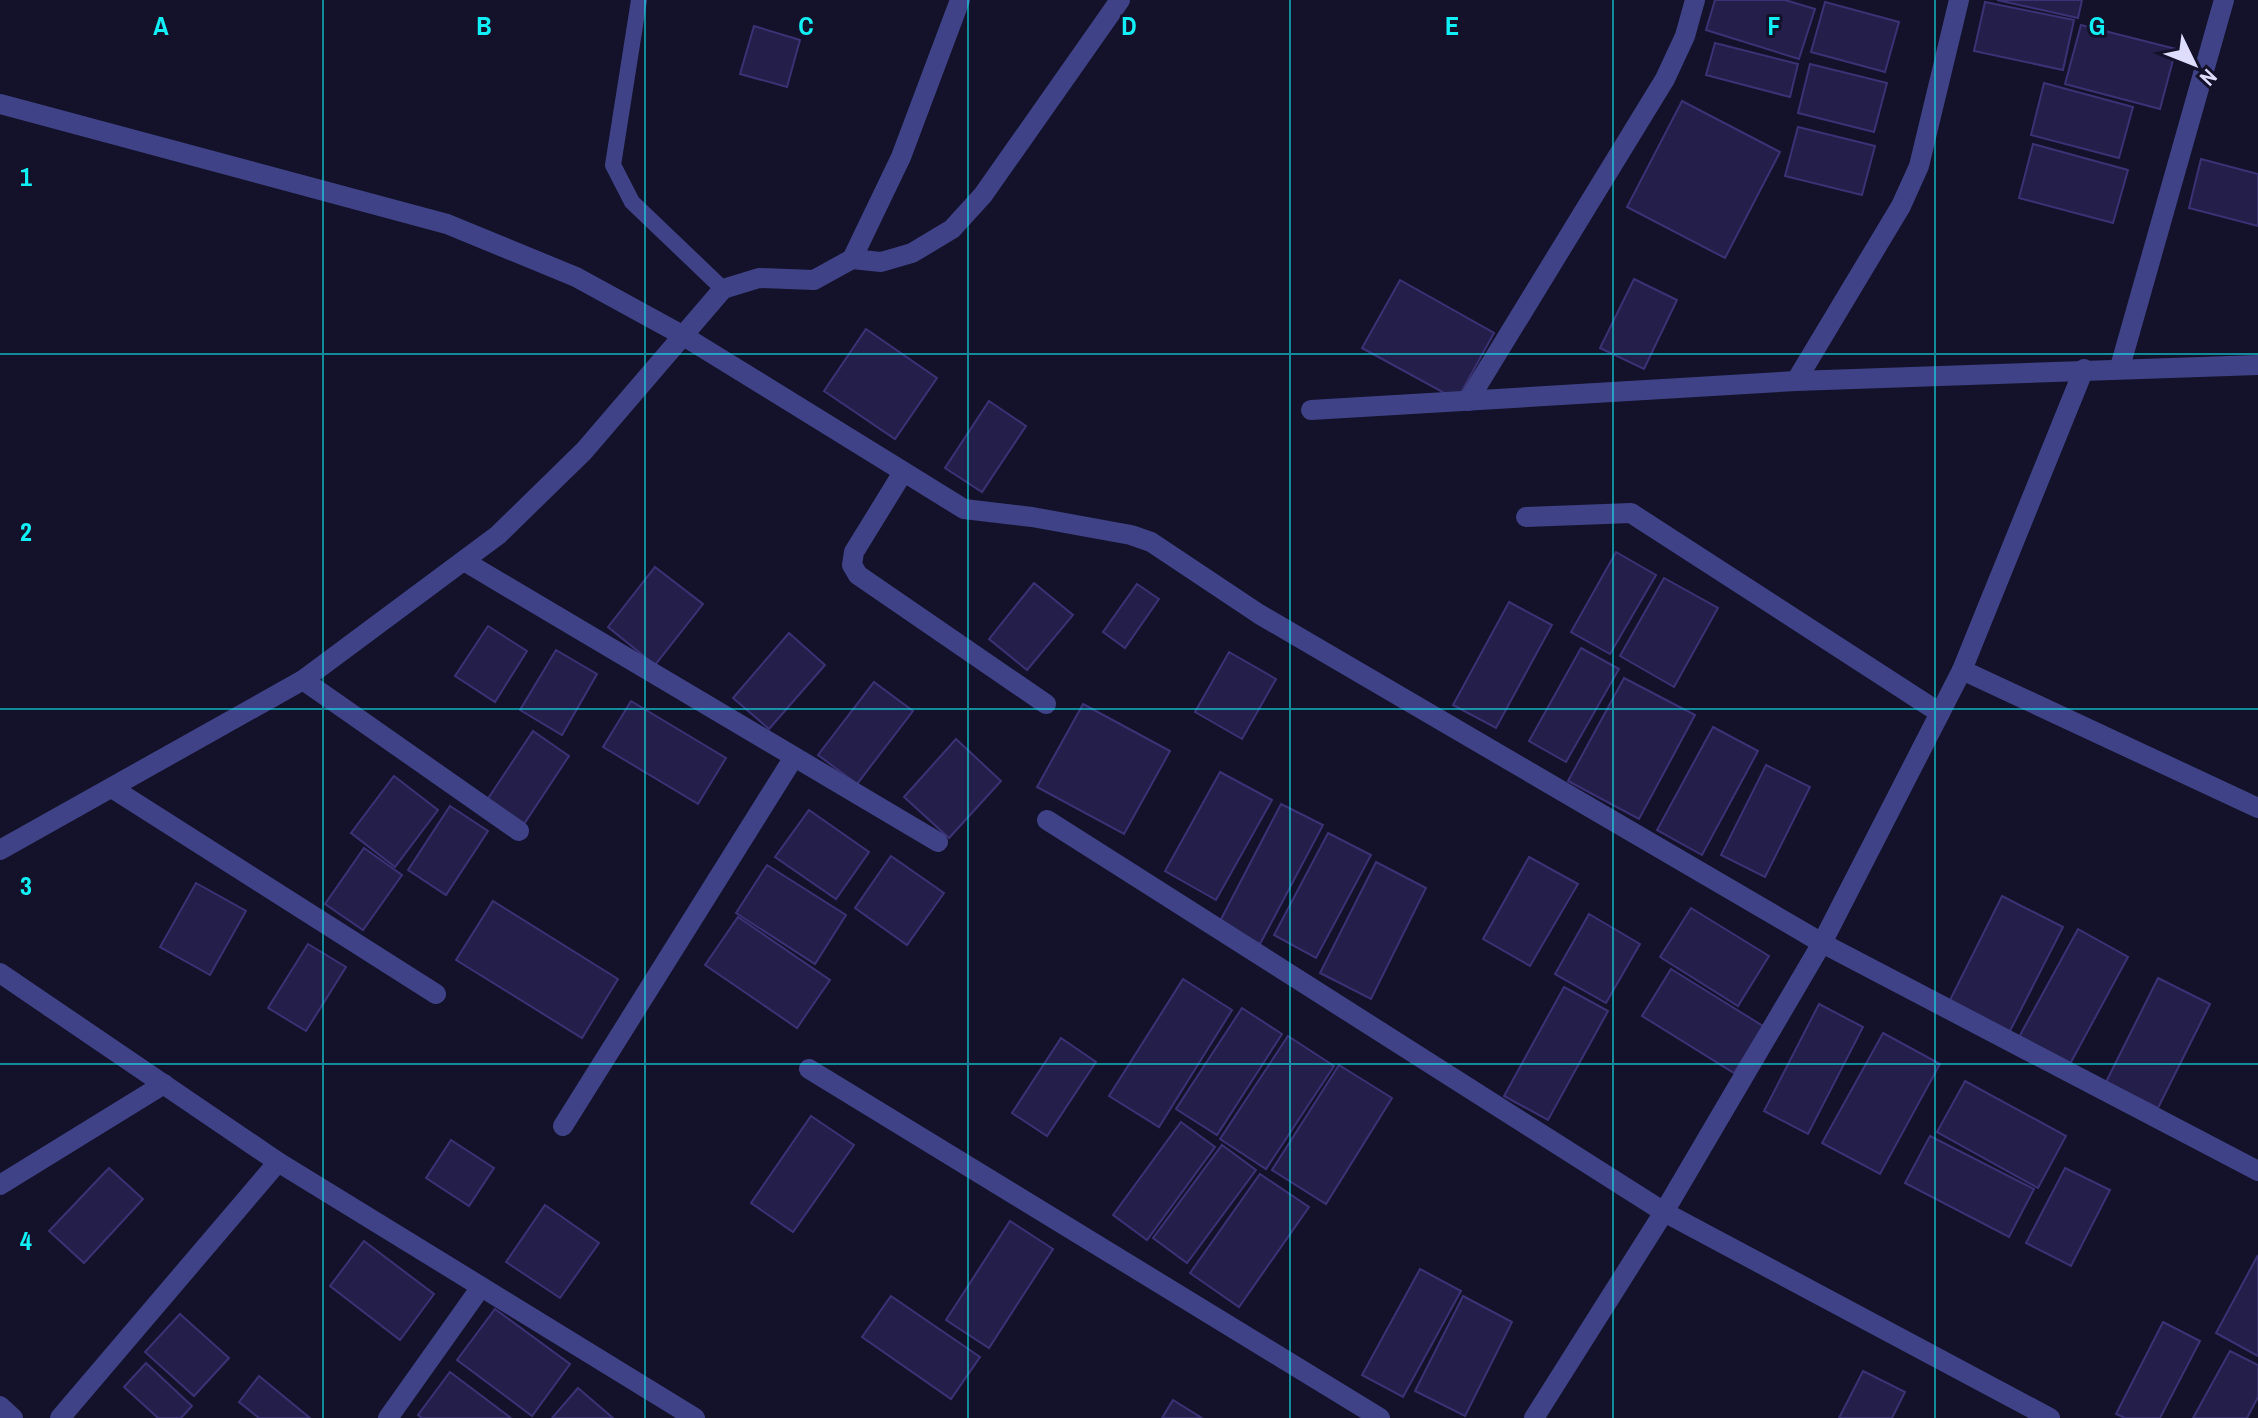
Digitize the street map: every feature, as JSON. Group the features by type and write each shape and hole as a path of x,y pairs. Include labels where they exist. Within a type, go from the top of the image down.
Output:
{"street":[{"path":"852,259 901,157 960,0"},
{"path":"0,850 303,680 498,535 584,451 723,289 759,278 814,280 852,259 881,262 912,253 952,229 983,195 1120,0"},
{"path":"1468,401 1665,79 1685,36 1695,0"},
{"path":"1796,381 1901,206 1919,166 1959,0"},
{"path":"2120,367 2224,0"},
{"path":"0,104 447,224 576,277 682,335 902,474 964,509 1089,527 1151,542 1259,614 1822,943 2258,1171"},
{"path":"1311,410 1796,381 2120,367 2258,365"},
{"path":"1534,1418 1664,1212 1822,943 1962,670 2084,369"},
{"path":"902,474 854,552 852,565 858,575 1046,704"},
{"path":"1526,517 1631,513 1940,713"},
{"path":"464,561 938,842"},
{"path":"1962,670 2258,808"},
{"path":"303,680 519,831"},
{"path":"563,1126 794,757"},
{"path":"112,788 436,994"},
{"path":"1047,820 1664,1212 2050,1418"},
{"path":"0,973 278,1162 685,1416"},
{"path":"809,1069 1380,1418"},
{"path":"0,1185 164,1084"},
{"path":"60,1418 278,1162"},
{"path":"388,1418 481,1287"},
{"path":"0,1406 13,1418"}],"lane":[{"path":"639,0 613,165 632,202 723,289"}],"building":[{"path":"1715,0 1785,0 1815,9 1799,59 1706,30"},
{"path":"1997,0 2082,0 2078,18"},
{"path":"1825,2 1899,22 1885,72 1811,52"},
{"path":"1985,2 2074,20 2063,70 1974,51"},
{"path":"2081,25 2176,49 2160,109 2065,84"},
{"path":"754,26 800,40 787,87 740,74"},
{"path":"1715,43 1798,64 1790,97 1706,75"},
{"path":"1810,64 1887,83 1874,132 1798,113"},
{"path":"2044,83 2133,107 2119,158 2031,135"},
{"path":"1682,101 1780,152 1725,258 1627,207"},
{"path":"1798,127 1875,146 1862,195 1785,176"},
{"path":"2033,144 2128,170 2113,223 2019,198"},
{"path":"2201,159 2258,174 2258,226 2189,208"},
{"path":"1634,279 1677,300 1644,369 1600,348"},
{"path":"1400,280 1494,333 1457,400 1362,348"},
{"path":"866,329 937,378 895,439 824,391"},
{"path":"989,401 1026,426 982,492 945,468"},
{"path":"1616,552 1656,575 1610,654 1571,632"},
{"path":"655,567 703,604 655,665 608,627"},
{"path":"1664,578 1718,608 1674,687 1620,656"},
{"path":"1034,583 1073,615 1027,670 989,639"},
{"path":"1137,584 1159,599 1125,648 1103,632"},
{"path":"1509,602 1552,625 1496,728 1453,705"},
{"path":"488,626 527,651 495,702 455,676"},
{"path":"789,633 825,665 769,729 733,698"},
{"path":"1581,648 1619,669 1566,762 1529,741"},
{"path":"556,650 597,674 562,735 520,710"},
{"path":"1229,652 1276,679 1242,739 1195,712"},
{"path":"1624,678 1695,715 1639,819 1568,781"},
{"path":"874,682 913,711 857,784 818,755"},
{"path":"631,701 726,758 698,804 603,747"},
{"path":"1083,704 1170,751 1124,834 1037,787"},
{"path":"1713,727 1758,751 1702,855 1657,830"},
{"path":"533,731 569,756 524,824 487,800"},
{"path":"956,739 1001,781 949,838 904,797"},
{"path":"1766,765 1810,787 1765,877 1721,855"},
{"path":"1220,772 1272,800 1216,900 1165,871"},
{"path":"394,776 438,810 395,867 351,833"},
{"path":"1281,804 1323,825 1260,944 1219,923"},
{"path":"450,806 488,831 446,895 408,870"},
{"path":"809,810 869,852 836,899 775,857"},
{"path":"1328,833 1371,855 1316,958 1274,935"},
{"path":"364,848 402,875 363,930 325,904"},
{"path":"891,856 944,893 907,945 855,908"},
{"path":"1529,857 1578,884 1530,966 1483,939"},
{"path":"1376,862 1426,888 1371,999 1320,973"},
{"path":"767,865 846,915 815,964 736,913"},
{"path":"196,883 246,911 210,975 160,947"},
{"path":"2002,896 2063,927 2008,1035 1948,1004"},
{"path":"493,901 618,979 582,1038 456,960"},
{"path":"1691,908 1769,956 1738,1006 1660,957"},
{"path":"1589,914 1640,944 1606,1003 1555,974"},
{"path":"738,917 830,980 797,1028 705,965"},
{"path":"2078,929 2128,957 2070,1064 2019,1037"},
{"path":"308,944 346,967 306,1031 268,1008"},
{"path":"1671,969 1763,1026 1734,1073 1642,1016"},
{"path":"2158,978 2210,1004 2158,1108 2106,1082"},
{"path":"1183,979 1232,1010 1159,1127 1109,1096"},
{"path":"1564,987 1608,1011 1548,1120 1504,1096"},
{"path":"1819,1004 1863,1027 1808,1134 1764,1111"},
{"path":"1242,1008 1282,1034 1217,1135 1176,1109"},
{"path":"1883,1033 1940,1064 1880,1174 1822,1143"},
{"path":"1288,1036 1334,1066 1266,1169 1220,1139"},
{"path":"1061,1038 1096,1062 1047,1136 1012,1113"},
{"path":"1339,1065 1392,1098 1326,1204 1272,1170"},
{"path":"1965,1081 2066,1136 2038,1188 1937,1132"},
{"path":"811,1116 854,1145 793,1232 751,1203"},
{"path":"1181,1122 1215,1147 1147,1240 1113,1215"},
{"path":"1930,1136 2034,1189 2009,1237 1905,1183"},
{"path":"451,1140 494,1168 469,1206 426,1178"},
{"path":"1222,1145 1256,1170 1187,1263 1153,1238"},
{"path":"109,1168 143,1199 84,1263 49,1231"},
{"path":"2065,1168 2110,1190 2071,1266 2026,1243"},
{"path":"1260,1174 1309,1207 1239,1307 1190,1273"},
{"path":"545,1205 599,1243 560,1298 506,1262"},
{"path":"1010,1221 1053,1249 989,1348 946,1320"},
{"path":"364,1241 434,1294 400,1340 330,1286"},
{"path":"2258,1255 2258,1356 2216,1333"},
{"path":"1420,1269 1461,1291 1403,1397 1362,1375"},
{"path":"891,1296 980,1357 951,1399 862,1337"},
{"path":"1463,1296 1512,1322 1465,1416 1415,1391"},
{"path":"495,1309 570,1364 532,1416 457,1360"},
{"path":"180,1314 229,1358 194,1396 145,1352"},
{"path":"2163,1322 2200,1341 2160,1418 2125,1418 2116,1414"},
{"path":"2230,1351 2258,1365 2258,1397 2247,1418 2193,1418"},
{"path":"146,1363 192,1406 181,1418 158,1418 124,1387"},
{"path":"1863,1371 1905,1392 1892,1418 1839,1418"},
{"path":"450,1372 511,1418 422,1418 418,1415"},
{"path":"259,1376 310,1418 259,1418 239,1402"},
{"path":"578,1388 613,1418 552,1418"},
{"path":"1173,1400 1202,1418 1162,1418"}]}
